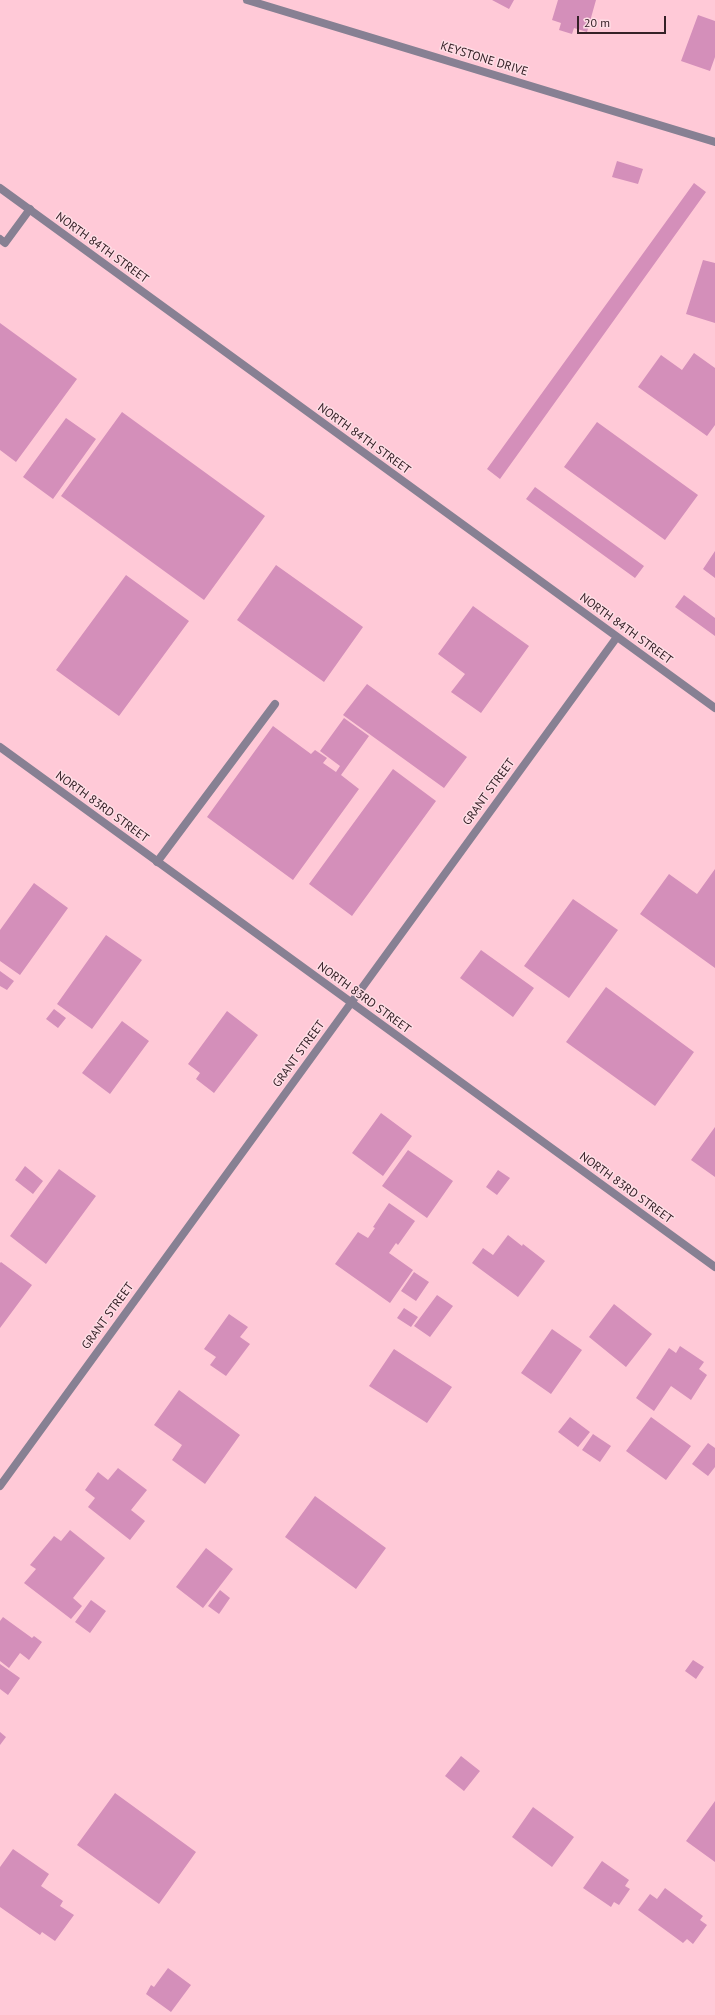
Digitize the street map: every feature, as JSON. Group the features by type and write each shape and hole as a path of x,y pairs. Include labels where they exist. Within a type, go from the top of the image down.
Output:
{"street":[{"name":"KEYSTONE DRIVE","path":"247,0 715,142"},
{"name":"NORTH 84TH STREET","path":"0,188 715,708"},
{"path":"0,239 5,242 30,209"},
{"name":"GRANT STREET","path":"0,1486 616,637"},
{"path":"157,862 275,704"},
{"name":"NORTH 83RD STREET","path":"0,747 715,1268"}],"building":[{"path":"492,0 514,0 509,9"},
{"path":"558,0 596,0 587,32 574,28 572,34 559,30 561,23 552,20"},
{"path":"698,15 715,21 715,57 710,71 681,61"},
{"path":"617,161 643,169 638,184 612,177"},
{"path":"694,183 706,192 500,479 487,469"},
{"path":"703,260 715,263 715,323 686,314"},
{"path":"0,323 77,379 16,462 0,450"},
{"path":"694,353 715,368 715,425 707,436 638,387 661,355 682,370"},
{"path":"122,412 265,516 204,600 61,496"},
{"path":"66,418 96,439 53,499 23,477"},
{"path":"597,422 698,495 665,540 564,467"},
{"path":"535,487 644,566 635,578 526,499"},
{"path":"715,551 715,578 703,569"},
{"path":"276,565 363,627 324,682 237,620"},
{"path":"126,575 189,621 119,716 56,670"},
{"path":"684,595 715,618 715,636 675,607"},
{"path":"473,606 529,646 481,713 451,692 465,674 438,654"},
{"path":"367,684 467,757 444,788 343,715"},
{"path":"344,718 369,736 341,775 359,789 293,880 207,817 273,726 311,754 315,750 327,758 323,763 336,772 340,766 320,751"},
{"path":"393,769 436,801 352,916 309,884"},
{"path":"715,869 715,968 640,914 669,874 697,894"},
{"path":"34,883 68,908 20,975 0,961 0,930"},
{"path":"573,899 618,930 569,998 524,966"},
{"path":"106,935 142,960 92,1029 57,1004"},
{"path":"481,950 534,988 513,1017 460,978"},
{"path":"0,971 14,981 7,990 0,986"},
{"path":"606,987 694,1052 655,1106 566,1042"},
{"path":"54,1009 66,1018 58,1028 46,1019"},
{"path":"227,1011 258,1035 214,1093 196,1079 200,1073 188,1064"},
{"path":"122,1021 149,1041 110,1094 82,1073"},
{"path":"381,1113 412,1136 383,1176 352,1153"},
{"path":"715,1127 715,1177 691,1160"},
{"path":"408,1150 453,1181 427,1218 382,1186"},
{"path":"25,1166 43,1181 33,1194 15,1180"},
{"path":"59,1169 96,1196 46,1264 10,1236"},
{"path":"498,1170 510,1178 497,1195 486,1187"},
{"path":"389,1203 415,1221 398,1245 396,1243 389,1253 413,1270 390,1303 335,1264 358,1232 368,1238 375,1228 373,1227"},
{"path":"508,1235 522,1246 523,1244 545,1261 518,1297 472,1263 483,1248 493,1255"},
{"path":"1,1262 32,1285 0,1328 0,1263"},
{"path":"414,1272 429,1282 416,1301 401,1291"},
{"path":"437,1295 453,1306 430,1337 414,1326"},
{"path":"614,1304 652,1334 626,1367 589,1337"},
{"path":"404,1308 418,1317 411,1327 397,1318"},
{"path":"229,1314 248,1327 240,1337 250,1344 226,1376 210,1365 216,1357 204,1349"},
{"path":"552,1329 582,1350 551,1394 521,1373"},
{"path":"680,1346 704,1362 699,1369 707,1375 691,1400 671,1386 654,1411 636,1398 669,1348 676,1353"},
{"path":"394,1349 452,1387 427,1423 369,1386"},
{"path":"179,1390 240,1435 205,1484 172,1460 182,1445 154,1425"},
{"path":"570,1417 590,1432 578,1447 558,1432"},
{"path":"651,1417 691,1446 666,1480 626,1451"},
{"path":"593,1434 611,1446 600,1462 582,1450"},
{"path":"708,1443 715,1448 715,1467 708,1476 692,1464"},
{"path":"118,1468 147,1490 131,1510 145,1521 130,1540 88,1507 95,1498 85,1490 98,1472 108,1480"},
{"path":"315,1496 386,1548 356,1589 285,1537"},
{"path":"70,1530 105,1558 73,1598 82,1606 71,1619 24,1583 36,1569 30,1565 54,1536 61,1541"},
{"path":"206,1548 233,1569 203,1608 176,1587"},
{"path":"220,1590 230,1598 219,1614 208,1606"},
{"path":"91,1600 106,1611 90,1633 75,1622"},
{"path":"3,1617 32,1638 34,1636 42,1642 29,1660 20,1653 9,1668 0,1661 0,1621"},
{"path":"693,1660 704,1667 696,1679 685,1671"},
{"path":"0,1664 20,1678 8,1695 0,1689"},
{"path":"0,1732 6,1737 0,1745"},
{"path":"461,1756 480,1771 464,1791 445,1776"},
{"path":"115,1793 196,1852 159,1904 77,1845"},
{"path":"715,1801 715,1862 686,1841"},
{"path":"533,1807 574,1837 552,1867 512,1837"},
{"path":"13,1849 49,1874 41,1886 63,1901 60,1906 74,1915 55,1941 42,1932 40,1935 0,1907 0,1867"},
{"path":"602,1861 629,1880 625,1886 630,1889 619,1905 614,1902 611,1907 583,1888"},
{"path":"665,1888 703,1916 700,1920 707,1925 693,1944 687,1939 683,1943 638,1910 650,1894 657,1899"},
{"path":"168,1968 191,1985 171,2012 146,1994 151,1985 154,1987"}]}
